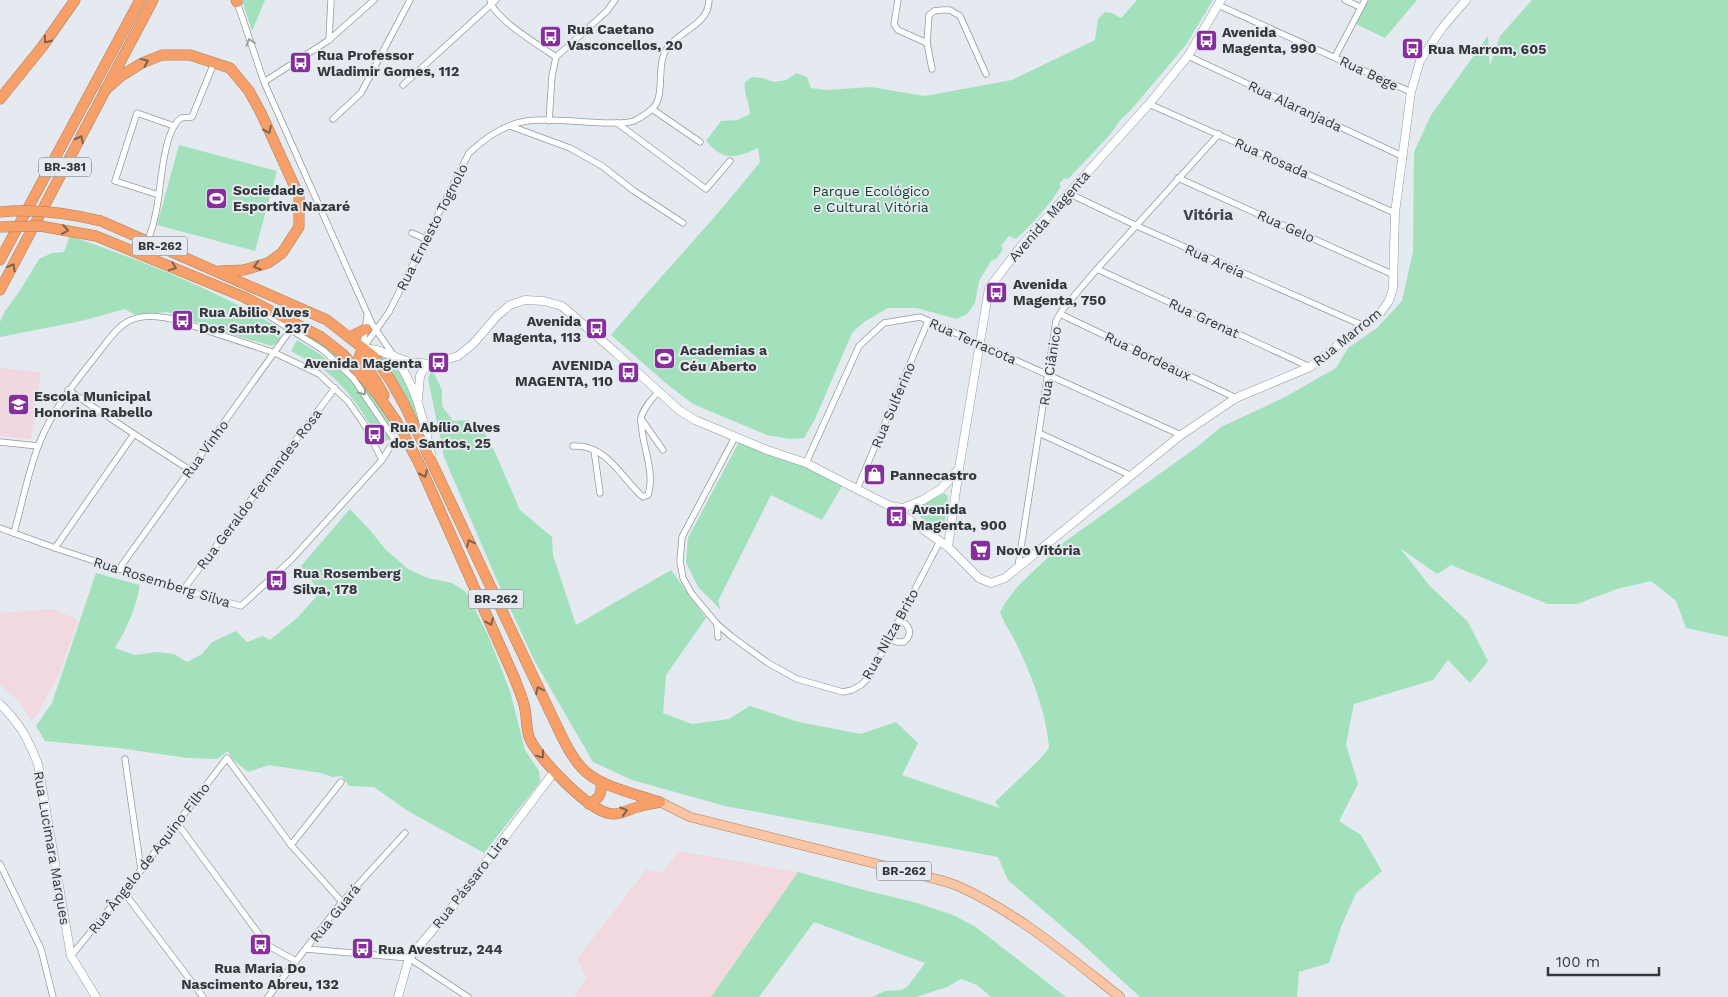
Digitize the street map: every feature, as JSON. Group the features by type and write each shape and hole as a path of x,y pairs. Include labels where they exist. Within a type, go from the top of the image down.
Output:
{"highway":[{"path":"0,99 42,47 75,0"},
{"path":"0,260 140,0"},
{"name":"BR-381","path":"0,290 153,0"},
{"path":"105,90 120,76 142,63 162,55 190,55 230,68 249,91 299,196 299,227 282,253 268,263 244,270 219,271"},
{"name":"BR-262","path":"0,212 45,210 102,221 327,320 374,357 406,406 557,727 583,770 601,782 660,802"},
{"name":"BR-262","path":"0,227 40,226 96,236 244,296 321,337 344,355 367,381 396,421 418,461 514,677 524,708 529,738 554,772 589,804 602,812 621,813 639,806 660,802"},
{"path":"350,338 371,330"},
{"path":"363,348 359,357 380,388 396,421"},
{"path":"589,804 598,800 602,793 601,782"}],"main road":[{"name":"BR-262","path":"660,802 690,818 922,875 957,886 997,906 1022,922 1120,997"}],"street":[{"path":"329,40 331,0"},
{"path":"264,82 329,40 374,0"},
{"path":"334,119 361,93 410,0"},
{"path":"403,85 496,0"},
{"path":"549,121 552,76 556,57 615,0"},
{"path":"700,142 652,109 659,91 661,62 667,47 696,25 709,6 709,0"},
{"path":"898,0 894,24 898,30 927,43"},
{"path":"1345,0 1360,7"},
{"path":"1335,57 1364,0"},
{"name":"Rua Marrom","path":"948,547 979,578 991,583 1005,578 1181,435 1236,398 1310,367 1381,312 1389,300 1393,288 1395,213 1411,92 1420,61 1442,28 1466,0"},
{"path":"236,1 264,82 367,314 371,330 402,366 418,399 433,463"},
{"name":"Rua Bege","path":"1219,2 1411,92"},
{"name":"Avenida Magenta","path":"948,547 989,288 1022,245 1149,104 1188,56 1219,2"},
{"path":"491,3 501,18 556,57"},
{"path":"932,69 927,43 930,15 934,11 950,10 960,16 986,74"},
{"name":"Rua Alaranjada","path":"1188,56 1402,156"},
{"path":"148,241 159,194 164,154 174,126 181,118 192,117 214,63"},
{"name":"Rua Rosada","path":"1149,104 1395,213"},
{"name":"Rua Ernesto Tognolo","path":"363,348 371,330 389,312 469,154 483,140 510,126 528,121 617,123 633,121 652,109"},
{"path":"159,194 115,181 137,112 174,126"},
{"path":"617,123 706,189 730,161"},
{"path":"510,126 570,148 602,166 634,191 683,223"},
{"name":"Rua Ciânico","path":"1018,567 1056,321 1097,269 1219,134"},
{"name":"Rua Gelo","path":"1178,178 1394,274"},
{"name":"Rua Areia","path":"1068,193 1137,226 1364,326"},
{"path":"412,233 426,239"},
{"name":"Rua Grenat","path":"1097,269 1310,367"},
{"path":"244,296 263,312 323,350 353,378 394,439"},
{"path":"418,399 420,376 423,370 431,364 458,356 474,344 497,316 510,305 525,300 544,301 562,306 658,392 679,410 695,420 766,450 806,463 857,488 890,506 948,547"},
{"path":"367,314 371,330 363,348 377,350 410,362 431,364"},
{"name":"Rua Bordeaux","path":"1060,314 1236,398"},
{"path":"14,533 38,446 46,426 68,390 115,331 127,322 139,317 156,316 172,319 275,353 319,374 348,401 364,424 382,460"},
{"name":"Rua Terracota","path":"806,463 859,346 884,323 920,317 1181,435"},
{"name":"Rua Sulferino","path":"857,488 928,321"},
{"name":"Rua Vinho","path":"119,569 291,329"},
{"name":"Rua Geraldo Fernandes Rosa","path":"183,590 335,388"},
{"path":"68,390 190,470"},
{"path":"573,446 584,446 594,450 619,470 643,497 648,495 651,485 650,470 643,439 641,419 645,408 658,392"},
{"path":"641,419 663,450"},
{"name":"Rua Rosemberg Silva","path":"0,528 183,590 241,606 291,560 382,460 401,430"},
{"path":"1039,433 1132,476"},
{"path":"55,548 134,434"},
{"name":"Rua Nilza Brito","path":"736,437 682,537 680,561 683,578 692,594 717,624 768,662 797,679 843,692 861,685 870,676 940,540"},
{"path":"0,442 38,446"},
{"path":"594,450 600,493"},
{"path":"890,506 903,508 923,500 941,489 959,468"},
{"path":"944,485 950,486 956,493"},
{"path":"889,638 897,642 904,642 909,637 910,632 906,624 900,619"},
{"path":"717,624 718,638"},
{"name":"Rua Lucimara Marques","path":"0,704 27,736 38,764 71,956 96,997"},
{"name":"Rua Ângelo de Aquino Filho","path":"71,956 178,823 226,758 290,845"},
{"path":"125,759 141,870"},
{"name":"Rua Pássaro Lira","path":"398,997 409,958 452,906 554,772"},
{"path":"341,782 290,845 342,902"},
{"path":"178,823 267,945 296,961"},
{"name":"Rua Guará","path":"268,997 342,902 405,833"},
{"path":"0,864 41,949 53,997"},
{"path":"124,891 203,997"},
{"path":"306,949 409,958 468,997"}],"shaded area":[{"name":"Escola Municipal Honorina Rabello","path":"0,368 41,372 31,439 0,436"},
{"path":"52,609 78,620 60,671 37,715 31,720 20,702 0,684 0,613"},
{"path":"679,851 798,872 711,997 577,997 574,995 587,979 577,959 646,870 662,873"}],"green space":[{"path":"242,0 265,0 252,31"},
{"name":"Parque Ecológico e Cultural Vitória","path":"1137,0 1213,0 1186,45 1122,118 1109,136 1068,179 1064,178 1059,184 1061,186 1052,200 1028,227 1016,239 1009,236 1001,246 1003,249 997,258 991,261 979,281 975,303 967,314 957,319 916,308 888,308 864,322 852,333 815,419 804,438 790,439 767,435 693,404 668,385 611,335 760,162 758,148 737,156 730,156 712,148 706,141 721,121 738,120 750,114 745,82 752,77 774,82 786,80 797,73 807,77 811,88 826,90 871,87 925,96 1012,80 1095,40 1098,19 1105,12 1112,13 1121,18"},
{"path":"1369,0 1417,0 1385,38 1356,24 1359,14"},
{"path":"1532,0 1728,0 1728,637 1686,628 1676,601 1651,581 1617,589 1577,604 1548,604 1451,565 1437,574 1400,548 1429,585 1468,622 1488,661 1470,683 1448,660 1433,680 1354,704 1346,744 1358,784 1339,821 1361,835 1382,871 1356,893 1341,927 1329,963 1299,972 1297,997 1140,997 1008,880 998,857 725,806 632,780 593,762 534,660 496,578 444,457 428,378 432,369 442,390 442,406 453,421 468,420 484,432 494,450 520,510 552,537 553,555 576,625 671,570 706,618 666,675 663,713 692,724 729,719 750,706 799,722 861,734 896,722 918,743 902,775 1000,808 995,802 1049,748 1045,722 1033,681 1000,612 1007,600 1019,585 1063,543 1197,447 1221,427 1283,398 1336,368 1348,348 1377,328 1402,301 1413,252 1414,152 1431,115 1488,36 1490,65 1500,36"},
{"name":"Sociedade Esportiva Nazaré","path":"179,145 277,171 255,251 157,225"},
{"path":"70,236 177,276 229,300 279,328 281,340 272,346 223,332 167,312 135,315 125,309 81,321 0,337 0,322 5,311 39,259 52,253 64,252"},
{"path":"293,326 323,342 345,362 371,394 392,426 390,427 353,373 325,349"},
{"path":"297,340 326,358 351,380 372,408 390,439 380,444 361,411 338,382 318,366 291,351"},
{"path":"376,351 389,359 403,375 412,395 423,437"},
{"path":"740,440 804,466 842,486 822,520 771,495 718,601 721,610 698,587 686,562 688,538"},
{"path":"944,493 948,496 944,529 939,534 912,509"},
{"path":"350,509 386,550 408,569 428,578 452,583 466,592 488,635 510,691 525,750 539,771 540,782 484,853 408,811 374,787 349,786 342,776 332,777 321,773 269,765 248,772 232,759 228,751 217,759 187,758 119,748 45,741 36,726 52,703 96,573 140,585 130,618 115,648 135,655 157,652 174,654 187,662 202,654 212,642 236,631 247,642 263,636 270,640 297,618 316,597 316,587 301,566"},
{"path":"798,872 914,902 953,915 976,927 1066,997 991,997 977,985 961,979 947,987 916,997 872,997 885,991 902,990 908,986 925,963 814,922 759,997 711,997"}],"place":[{"name":"Rua Caetano Vasconcellos, 20","path":"551,37"},
{"name":"Avenida Magenta, 990","path":"1206,40"},
{"name":"Rua Marrom, 605","path":"1412,49"},
{"name":"Rua Professor Wladimir Gomes, 112","path":"301,63"},
{"name":"Sociedade Esportiva Nazaré","path":"217,198"},
{"name":"Avenida Magenta, 750","path":"997,292"},
{"name":"Rua Abilio Alves Dos Santos, 237","path":"183,320"},
{"name":"Avenida Magenta, 113","path":"597,329"},
{"name":"Academias a Céu Aberto","path":"664,358"},
{"name":"Avenida Magenta","path":"438,363"},
{"name":"AVENIDA MAGENTA, 110","path":"629,373"},
{"name":"Escola Municipal Honorina Rabello","path":"18,404"},
{"name":"Rua Abílio Alves dos Santos, 25","path":"374,435"},
{"name":"Pannecastro","path":"874,475"},
{"name":"Avenida Magenta, 900","path":"896,517"},
{"name":"Novo Vitória","path":"980,550"},
{"name":"Rua Rosemberg Silva, 178","path":"277,581"},
{"name":"Rua Maria Do Nascimento Abreu, 132","path":"260,945"},
{"name":"Rua Avestruz, 244","path":"362,949"}],"district":[{"name":"Vitória","path":"1208,215"}]}
